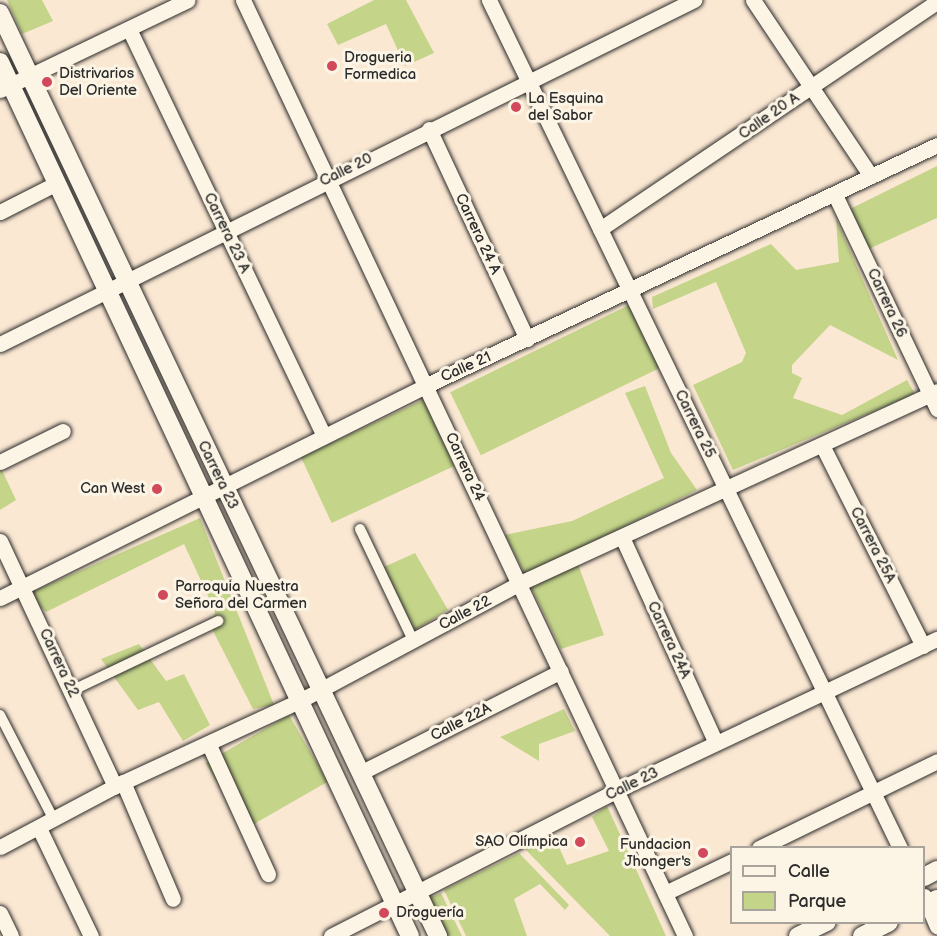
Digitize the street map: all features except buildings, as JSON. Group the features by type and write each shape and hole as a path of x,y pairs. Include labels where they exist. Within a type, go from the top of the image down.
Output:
{"street":[{"path":"5,88 130,31 188,0"},
{"name":"Carrera 24","path":"243,0 331,177 685,936"},
{"name":"Carrera 25","path":"489,0 899,846"},
{"name":"Calle 20","path":"0,344 528,79 694,0"},
{"path":"753,0 809,89 871,176"},
{"name":"Calle 20 A","path":"600,229 937,2"},
{"name":"Carrera 23","path":"0,13 438,936"},
{"name":"Carrera 23 A","path":"130,31 324,436"},
{"name":"Carrera 23","path":"0,62 5,88 55,184 205,496 410,936"},
{"name":"Carrera 24 A","path":"429,129 527,339"},
{"name":"Calle 21","path":"0,598 427,385 629,289 836,197 871,176 937,146"},
{"path":"0,212 55,184"},
{"name":"Carrera 26","path":"836,197 933,393 937,409"},
{"name":"Calle 22","path":"0,847 119,784 209,745 302,700 520,583 933,393"},
{"path":"0,462 63,431"},
{"name":"Carrera 25A","path":"822,445 930,643"},
{"path":"360,529 414,640"},
{"name":"Carrera 24A","path":"622,537 716,743"},
{"name":"Carrera 22","path":"0,541 173,898"},
{"path":"73,690 218,621"},
{"name":"Calle 23","path":"331,936 396,907 617,790 930,643"},
{"name":"Calle 22A","path":"360,773 561,671"},
{"path":"0,715 54,820"},
{"path":"209,745 268,874"},
{"path":"763,846 937,761"},
{"path":"39,828 91,936"},
{"path":"666,893 730,862"},
{"path":"928,901 937,926"},
{"path":"0,913 11,936"},
{"path":"798,936 823,924"},
{"path":"862,936 885,924"}],"green space":[{"path":"7,0 42,0 53,21 22,34"},
{"path":"374,0 406,0 434,53 405,66 386,24 338,45 327,24"},
{"path":"937,166 937,218 862,252 844,212"},
{"path":"836,219 898,360 830,325 792,365 792,373 802,378 793,398 842,415 907,380 915,394 733,470 693,385 742,362 746,353 716,282 653,309 652,297 771,244 796,270 839,262"},
{"path":"629,305 660,368 481,455 450,392"},
{"path":"645,386 671,453 697,490 526,576 505,535 572,521 664,478 625,393"},
{"path":"425,399 456,465 332,523 301,457"},
{"path":"0,466 16,500 0,510"},
{"path":"200,518 274,705 253,709 213,631 215,611 184,544 46,612 27,594"},
{"path":"415,553 448,610 411,632 384,567"},
{"path":"578,564 604,635 561,649 531,587"},
{"path":"139,644 166,681 184,674 210,725 183,741 159,702 138,710 101,659"},
{"path":"564,709 575,731 539,744 539,761 500,737"},
{"path":"289,715 328,782 244,830 206,763"},
{"path":"607,806 666,936 610,936 524,848 553,834 567,865 609,851 592,817"},
{"path":"519,853 569,905 565,910 540,884 514,899 527,936 466,936 444,890"},
{"path":"441,893 462,936 444,936 427,899"}],"place":[{"name":"Drogueria Formedica","path":"332,66"},
{"name":"Distrivarios Del Oriente","path":"47,82"},
{"name":"La Esquina del Sabor","path":"516,107"},
{"name":"Can West","path":"157,489"},
{"name":"Parroquia Nuestra Señora del Carmen","path":"163,595"},
{"name":"SAO Olímpica","path":"580,842"},
{"name":"Fundacion Jhonger's","path":"703,853"},
{"name":"Droguería","path":"384,913"}]}
